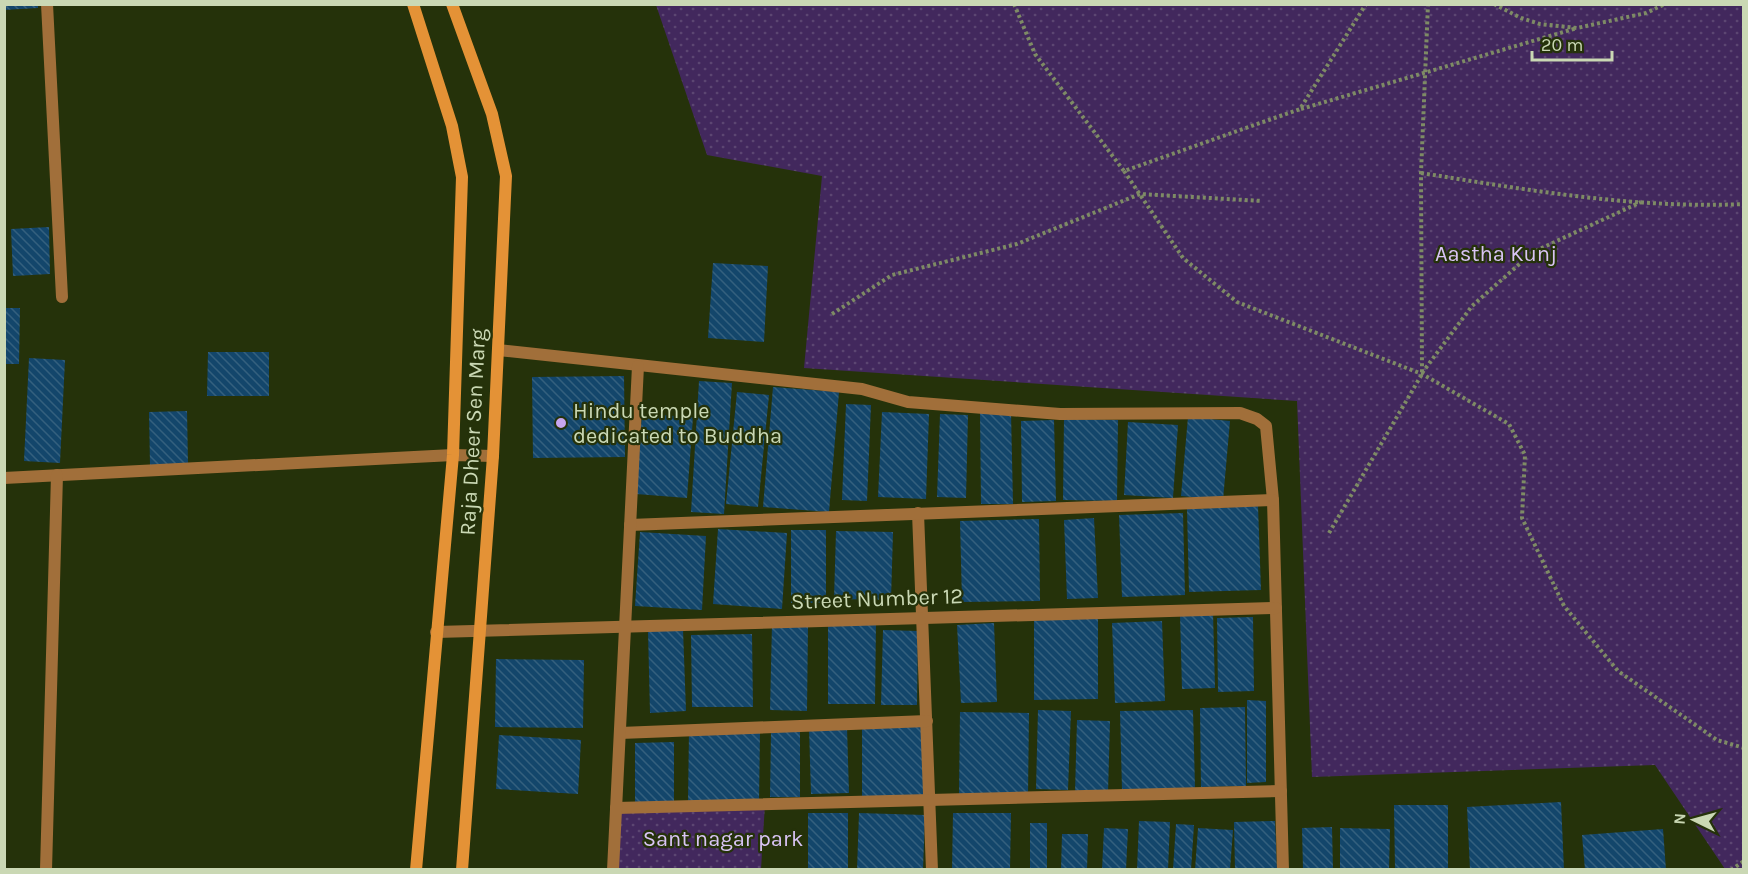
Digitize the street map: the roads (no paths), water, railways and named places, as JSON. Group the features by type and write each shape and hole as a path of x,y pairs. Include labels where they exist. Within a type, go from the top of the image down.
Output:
{"street":[{"path":"47,4 62,297"},
{"name":"Raja Dheer Sen Marg","path":"413,4 452,126 462,177 453,455 416,870"},
{"name":"Raja Dheer Sen Marg","path":"452,4 492,114 506,177 493,456 462,870"},
{"path":"498,350 862,389 908,402 1060,414 1240,413 1257,419 1266,426 1273,500 1283,870"},
{"path":"613,870 638,366"},
{"path":"4,478 453,455 493,456"},
{"path":"46,870 57,475"},
{"path":"630,525 1273,500"},
{"path":"918,513 932,870"},
{"name":"Street Number 12","path":"436,632 1276,608"},
{"path":"620,733 927,721"},
{"path":"616,808 1281,791"}],"place":[{"name":"Hindu temple dedicated to Buddha","path":"561,423"}],"park label":[{"name":"Aastha Kunj","path":"1496,253"},
{"name":"Sant nagar park","path":"723,838"}]}
